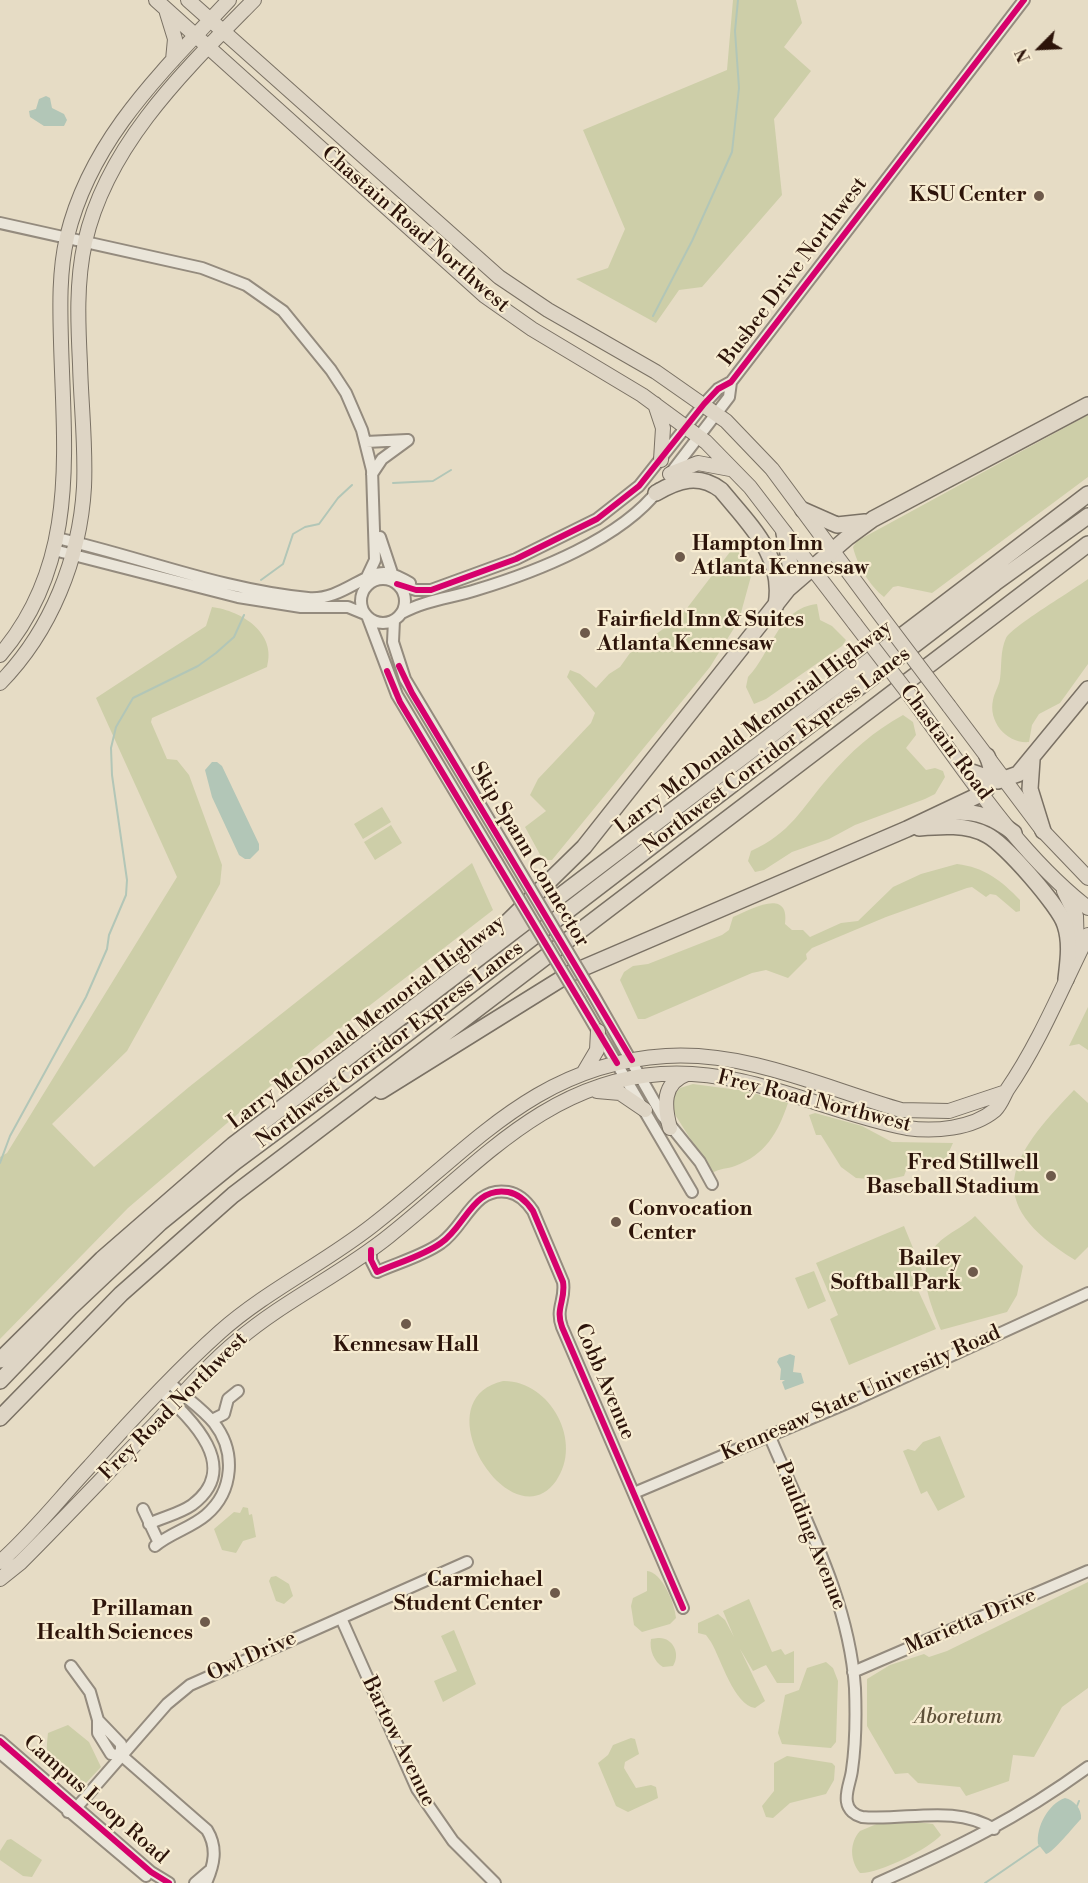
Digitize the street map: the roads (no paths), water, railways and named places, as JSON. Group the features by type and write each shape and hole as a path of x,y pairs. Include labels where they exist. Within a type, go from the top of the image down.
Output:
{"highway":[{"path":"457,973 584,847 788,589 873,519 1088,405"},
{"path":"656,493 670,485 691,479 712,483 721,490 772,558 778,585 776,604"},
{"name":"Larry McDonald Memorial Highway","path":"0,1360 102,1259 162,1205 274,1113 1088,494"},
{"path":"803,510 837,525 856,524 873,519"},
{"name":"Northwest Corridor Express Lanes","path":"0,1381 70,1308 160,1223 235,1162 399,1040 995,583 1088,516"},
{"path":"784,533 791,569 788,589"},
{"path":"0,1418 121,1294 233,1195 1088,544"},
{"path":"326,1122 443,1054 569,974 907,830 983,793 998,780 1018,774 1032,760 1088,689"},
{"path":"987,756 998,780"},
{"path":"1032,760 1030,789 1043,831"},
{"path":"966,770 998,780"},
{"path":"943,813 982,814 1014,833"},
{"path":"907,830 959,827 994,839 1060,912 1068,939 1066,980"}],"main road":[{"name":"Chastain Road Northwest","path":"188,0 499,277 548,310 656,372 716,414 756,450 833,551"},
{"path":"0,654 33,605 56,544 65,480 61,280 67,238 81,195 102,151 129,110 229,0"},
{"path":"0,683 21,658 47,616 74,549 84,487 78,315 85,242 101,195 119,157 149,114 223,31 254,0"},
{"name":"Chastain Road Northwest","path":"160,4 485,296 538,333 655,404 699,437 735,471 813,569"},
{"path":"160,4 175,39 173,60"},
{"path":"655,404 663,428 661,460"},
{"path":"670,474 698,463 715,464 735,471"},
{"name":"Chastain Road","path":"833,551 987,756"},
{"name":"Chastain Road","path":"813,569 1014,833 1061,885 1088,908"},
{"name":"Chastain Road","path":"998,780 1088,878"},
{"path":"1072,863 1088,866"},
{"path":"1061,885 1078,926 1082,960"},
{"path":"1066,980 1082,960 1088,935"},
{"name":"Frey Road Northwest","path":"0,1579 20,1563 220,1356 249,1331 371,1250 525,1123 582,1092 634,1078 689,1074 750,1082 886,1123 922,1130 953,1127 994,1111 1021,1071 1066,980"},
{"path":"584,1072 597,1050 595,1027"},
{"name":"Frey Road Northwest","path":"0,1562 165,1386 222,1330 372,1226 505,1114 547,1088 584,1072 617,1063 680,1055 734,1060 794,1076 901,1110 919,1112 962,1108 1006,1092"},
{"path":"670,1128 666,1106 668,1092 676,1080 689,1074"},
{"path":"582,1092 620,1093 645,1110"}],"street":[{"name":"Busbee Drive Northwest","path":"395,581 436,587 507,563 597,519 639,486 704,404 718,389 731,382 1024,0"},
{"path":"0,223 202,268 246,285 283,311 331,370 346,393 366,442 372,474 375,560 366,579"},
{"name":"Busbee Drive Northwest","path":"398,617 413,607 499,583 592,544 626,522 656,493 729,397 731,382"},
{"path":"366,442 411,440 382,459 372,474"},
{"path":"56,544 238,597 325,608 378,623 398,617 405,598 382,550 374,507"},
{"path":"74,549 243,589 310,599 340,593 380,573 395,581"},
{"path":"369,620 361,598 368,584 383,579 395,581"},
{"path":"395,651 398,631 413,607"},
{"name":"Skip Spann Connector","path":"398,617 392,635 395,651 412,693 632,1060 634,1078"},
{"name":"Skip Spann Connector","path":"369,620 389,679 400,702 617,1063 634,1078"},
{"path":"634,1078 645,1110 692,1192"},
{"path":"634,1078 670,1128 700,1162 712,1184"},
{"name":"Cobb Avenue","path":"371,1250 371,1260 376,1272 442,1243 457,1229 476,1202 486,1195 505,1191 522,1198 533,1211 562,1280 564,1291 558,1308 560,1320 683,1608"},
{"name":"Kennesaw State University Road","path":"634,1493 770,1437 1088,1293"},
{"path":"149,1524 195,1502 206,1488 212,1471 212,1456 206,1439 178,1399 165,1386"},
{"path":"212,1420 224,1414 228,1399 238,1390"},
{"path":"143,1509 157,1545 206,1516 225,1491 229,1476 228,1452 220,1431 212,1420 178,1399"},
{"name":"Paulding Avenue","path":"770,1437 835,1591 846,1632 853,1672 855,1737 847,1798 852,1812 868,1818 961,1817 994,1829"},
{"name":"Owl Drive","path":"72,1809 167,1704 190,1685 467,1562"},
{"name":"Marietta Drive","path":"853,1672 1088,1571"},
{"name":"Bartow Avenue","path":"341,1618 417,1788 453,1841 495,1883"},
{"path":"71,1666 90,1692 99,1720 98,1733 108,1752 121,1755 207,1830 214,1853 206,1883"},
{"name":"Campus Loop Road","path":"0,1741 72,1809 156,1883"},
{"name":"Campus Loop Road","path":"0,1753 151,1872 169,1883"},
{"path":"878,1883 994,1829 1055,1791 1088,1767"},
{"path":"195,1883 209,1871"}],"waterway":[{"path":"653,316 692,241 732,152 739,88 735,31 738,0"},
{"path":"393,483 433,481 451,470"},
{"path":"261,580 283,564 293,534 305,527 319,524 338,498 352,485"},
{"path":"0,1163 10,1136 86,997 107,949 109,935 126,895 127,880 112,775 111,748 116,727 133,698 198,666 216,653 234,637 244,615"},
{"path":"1077,1806 1079,1801"},
{"path":"985,1883 1039,1846"}],"place":[{"name":"KSU Center","path":"1039,196"},
{"name":"Hampton Inn Atlanta Kennesaw","path":"680,557"},
{"name":"Fairfield Inn & Suites Atlanta Kennesaw","path":"585,633"},
{"name":"Fred Stillwell Baseball Stadium","path":"1051,1176"},
{"name":"Convocation Center","path":"616,1222"},
{"name":"Bailey Softball Park","path":"973,1272"},
{"name":"Kennesaw Hall","path":"406,1324"},
{"name":"Carmichael Student Center","path":"555,1593"},
{"name":"Prillaman Health Sciences","path":"205,1622"}],"park label":[{"name":"Aboretum","path":"958,1718"}]}
